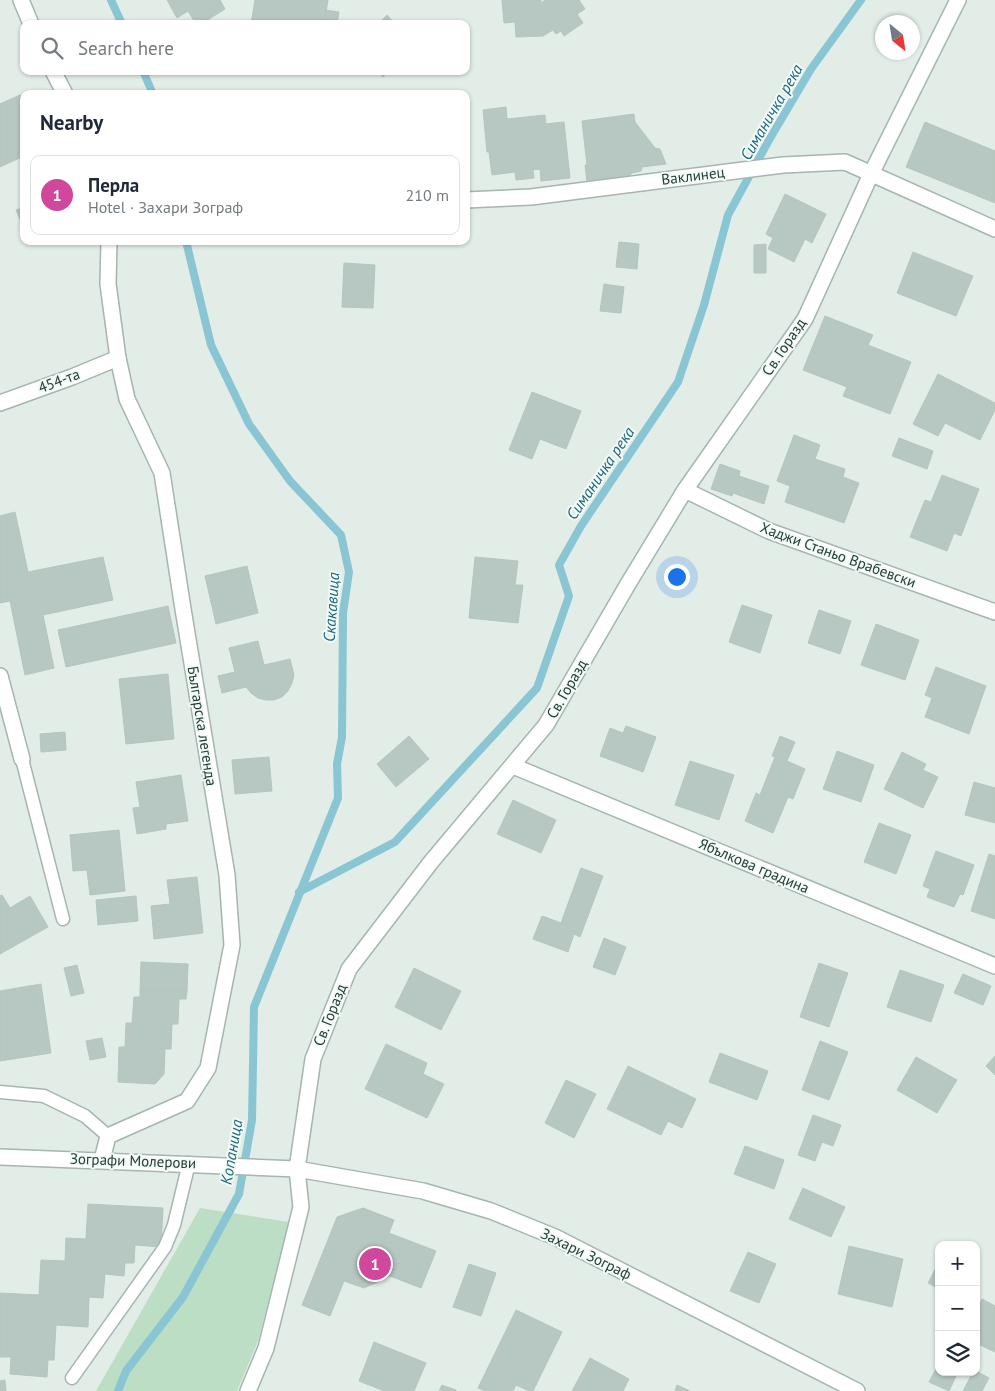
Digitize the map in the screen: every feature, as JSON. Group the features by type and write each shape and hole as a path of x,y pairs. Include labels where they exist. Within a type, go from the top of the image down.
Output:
{"street":[{"path":"21,0 29,20"},
{"name":"Св. Горазд","path":"248,1391 266,1348 301,1207 297,1169 312,1059 348,970 431,862 546,725 685,490 805,319 871,174 958,0"},
{"path":"55,75 63,90"},
{"name":"Ваклинец","path":"470,200 531,197 783,165 845,162 995,230"},
{"name":"Българска легенда","path":"108,1136 187,1101 208,1068 232,945 227,875 162,473 127,399 118,358 108,284 109,245"},
{"name":"454-та","path":"0,403 118,358"},
{"name":"Хаджи Станьо Врабевски","path":"685,490 769,532 995,612"},
{"path":"0,676 22,759"},
{"name":"Ябълкова градина","path":"513,766 995,966"},
{"path":"102,1160 108,1136"},
{"name":"Зографи Молерови","path":"0,1157 189,1163 297,1169"},
{"name":"Захари Зограф","path":"297,1169 422,1191 490,1211 555,1237 857,1391"}],"lane":[{"path":"22,759 63,920"},
{"path":"0,1092 44,1096 85,1116 108,1136"},
{"path":"72,1378 165,1247 174,1225 189,1163"}],"green space":[{"path":"200,1208 289,1222 258,1341 237,1391 96,1391"}],"building":[{"path":"167,0 220,0 225,9 207,20 194,20 188,11 177,18"},
{"path":"255,0 328,0 325,20 252,20"},
{"path":"502,0 541,0 541,3 545,0 579,0 585,9 577,14 583,23 564,36 561,31 556,34 553,30 543,36 516,37 515,22 504,23"},
{"path":"326,10 339,12 338,20 325,20"},
{"path":"387,15 391,20 382,20"},
{"path":"20,95 20,158 0,167 0,104"},
{"path":"506,107 507,119 545,115 546,124 564,122 570,178 541,181 540,169 533,170 534,178 516,180 515,172 492,175 489,152 487,152 483,110"},
{"path":"634,114 635,122 655,148 660,149 666,164 642,167 641,171 632,173 627,178 587,182 582,121"},
{"path":"925,122 995,151 995,203 906,167"},
{"path":"785,194 826,214 812,243 805,239 794,262 768,249 773,238 766,234"},
{"path":"20,208 20,220 16,210"},
{"path":"619,242 639,244 637,269 616,267"},
{"path":"766,244 766,273 754,273 754,245"},
{"path":"913,252 973,276 956,316 897,293"},
{"path":"344,263 375,265 373,308 342,307"},
{"path":"604,284 624,287 621,313 600,311"},
{"path":"825,316 873,335 868,345 911,362 890,414 843,396 847,387 803,370"},
{"path":"938,374 995,403 995,410 980,440 945,423 938,436 913,424"},
{"path":"532,392 581,411 566,449 540,439 532,459 509,450"},
{"path":"794,435 820,445 815,459 845,469 843,477 859,483 844,523 785,502 790,486 777,481"},
{"path":"899,438 933,451 927,469 892,456"},
{"path":"720,464 740,471 739,476 769,486 764,504 733,493 732,496 711,489"},
{"path":"942,475 979,489 961,536 954,533 947,551 910,537 925,500 931,502"},
{"path":"15,512 28,572 103,557 113,600 43,615 54,668 25,675 10,601 0,603 0,516"},
{"path":"475,557 518,561 515,585 523,585 518,623 469,618"},
{"path":"247,566 258,613 216,624 205,576"},
{"path":"742,605 772,615 760,653 729,642"},
{"path":"168,606 176,643 66,667 58,630"},
{"path":"819,610 851,621 840,654 808,643"},
{"path":"876,624 919,640 905,680 861,665"},
{"path":"258,641 264,665 290,659 294,675 288,691 282,697 274,700 258,698 246,687 222,693 218,676 235,672 229,648"},
{"path":"936,667 986,686 969,734 925,717 932,698 925,695"},
{"path":"168,674 174,739 126,744 119,679"},
{"path":"626,726 656,737 643,772 600,756 610,728 623,733"},
{"path":"65,732 66,750 41,752 40,734"},
{"path":"409,736 429,759 396,787 377,764"},
{"path":"780,736 795,742 787,761 805,769 793,799 788,797 773,833 745,821 756,793 760,795 775,757 772,756"},
{"path":"837,751 874,765 861,802 823,789"},
{"path":"902,752 926,764 923,770 938,777 923,808 884,789"},
{"path":"269,757 272,791 235,794 232,760"},
{"path":"690,761 734,775 719,820 675,805"},
{"path":"181,775 188,821 166,824 166,829 137,834 133,808 140,807 136,782"},
{"path":"974,782 995,788 995,823 965,815"},
{"path":"513,800 556,820 541,853 497,834"},
{"path":"879,823 911,835 896,874 864,862"},
{"path":"119,830 125,891 90,895 87,870 73,871 70,835"},
{"path":"936,851 974,865 963,895 960,894 954,907 927,897 930,889 923,886"},
{"path":"989,854 995,856 995,919 971,911"},
{"path":"581,868 603,876 580,937 574,934 568,952 533,939 542,916 561,923"},
{"path":"197,877 203,933 154,939 151,906 170,904 167,880"},
{"path":"2,895 10,908 30,896 48,927 0,954 0,896"},
{"path":"136,896 138,921 98,925 96,900"},
{"path":"604,938 626,947 615,975 593,967"},
{"path":"141,962 188,964 187,991 140,991"},
{"path":"819,963 848,973 829,1027 800,1017"},
{"path":"77,965 84,993 71,996 64,968"},
{"path":"414,968 461,991 441,1030 395,1007"},
{"path":"900,970 944,985 931,1022 887,1007"},
{"path":"963,974 991,986 983,1005 954,993"},
{"path":"41,984 51,1053 0,1061 0,991"},
{"path":"140,991 187,991 186,999 179,999 178,1024 172,1024 171,1049 165,1049 164,1074 155,1084 118,1082 119,1047 125,1047 126,1023 132,1023 134,997 140,997"},
{"path":"102,1038 106,1057 90,1060 86,1041"},
{"path":"820,1041 848,1052 829,1100 802,1090"},
{"path":"386,1044 427,1063 423,1074 444,1084 427,1118 365,1089"},
{"path":"720,1053 768,1071 757,1100 709,1082"},
{"path":"995,1056 995,1075 986,1066"},
{"path":"916,1057 957,1080 937,1113 897,1090"},
{"path":"628,1066 696,1099 682,1128 668,1121 661,1135 607,1109"},
{"path":"566,1080 596,1094 574,1138 545,1123"},
{"path":"813,1115 841,1125 833,1146 822,1142 815,1161 798,1155"},
{"path":"745,1146 784,1160 774,1189 734,1174"},
{"path":"803,1188 845,1207 831,1237 789,1219"},
{"path":"88,1204 163,1208 161,1247 135,1245 134,1263 125,1263 124,1276 105,1274 103,1298 89,1297 88,1327 56,1325 54,1360 48,1360 47,1377 10,1374 11,1357 0,1357 0,1293 39,1295 41,1260 65,1261 66,1238 86,1239"},
{"path":"363,1208 394,1220 389,1233 436,1251 421,1288 390,1276 364,1288 344,1281 330,1316 302,1305 337,1217"},
{"path":"849,1246 903,1259 892,1307 838,1294"},
{"path":"748,1252 776,1264 759,1303 730,1291"},
{"path":"469,1264 496,1273 481,1316 453,1307"},
{"path":"935,1270 935,1287 928,1283"},
{"path":"982,1299 995,1306 995,1352 980,1345 980,1303"},
{"path":"516,1310 562,1332 533,1391 516,1385 513,1391 485,1391 478,1388"},
{"path":"374,1342 426,1363 414,1391 384,1391 359,1381"},
{"path":"590,1358 629,1379 623,1391 572,1391"},
{"path":"935,1371 935,1376 956,1376 949,1391 929,1382"},
{"path":"980,1373 989,1378 982,1391 963,1391 971,1376 980,1376"},
{"path":"5,1380 6,1391 0,1391 0,1381"},
{"path":"442,1385 456,1390 456,1391 439,1391"},
{"path":"677,1385 690,1391 675,1391"}],"waterway":[{"name":"Скакавица","path":"111,0 120,20"},
{"name":"Симаничка река","path":"299,892 395,842 537,688 569,596 559,565 581,526 678,382 704,305 728,215 811,69 861,0"},
{"name":"Скакавица","path":"145,75 151,90"},
{"name":"Скакавица","path":"118,1391 126,1371 183,1297 239,1194 252,1120 254,1007 338,798 337,764 342,737 343,613 349,572 341,535 290,481 249,424 211,345 187,245"}],"place":[{"name":"Перла","path":"375,1264"}],"water label":[{"name":"Копаница","path":"231,1152"}]}
